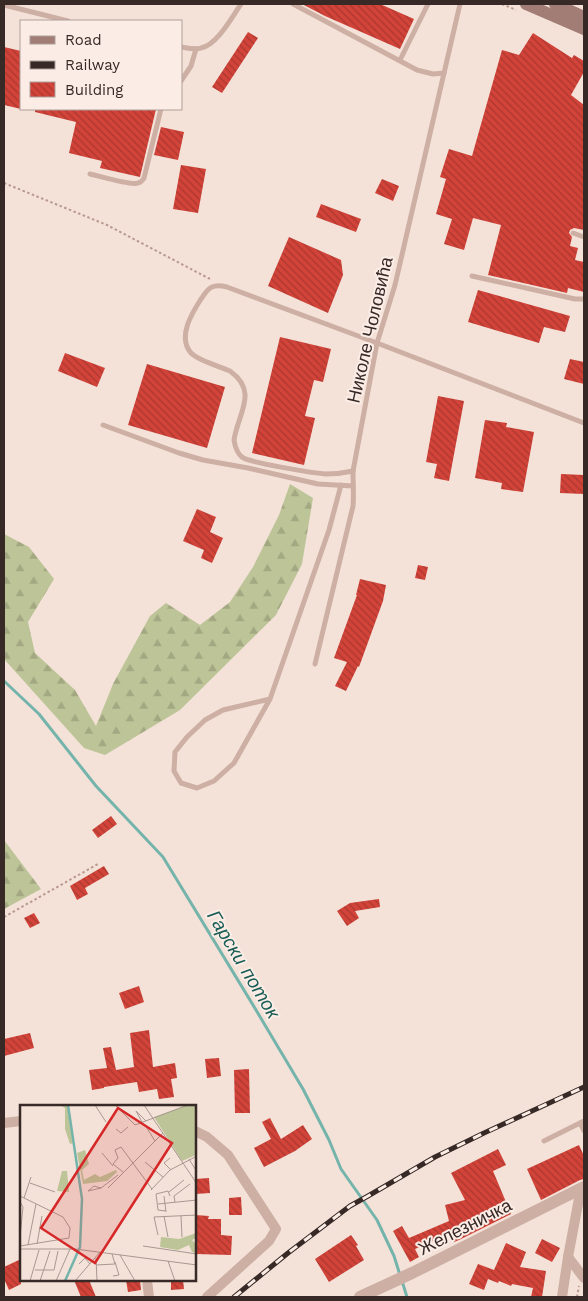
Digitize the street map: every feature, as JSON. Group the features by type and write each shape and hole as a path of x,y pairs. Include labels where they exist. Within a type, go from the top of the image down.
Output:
{"main road":[{"path":"526,4 584,29"},
{"path":"555,4 584,17"}],"street":[{"path":"4,1123 20,1121"},
{"path":"196,1131 207,1137 228,1155 276,1229 269,1241 207,1297"},
{"path":"562,1297 568,1256 583,1188"},
{"name":"Железничка","path":"360,1297 583,1188"},
{"path":"568,1256 584,1278"},
{"path":"147,1281 149,1297"}],"lane":[{"path":"182,47 203,48 213,41 241,4"},
{"path":"293,4 417,70 427,73 444,72"},
{"path":"400,60 428,4"},
{"name":"Николе Чоловића","path":"315,664 353,506 353,471 377,343 395,285 460,4"},
{"path":"4,6 64,20"},
{"path":"182,80 191,66 196,49"},
{"path":"90,174 125,183 135,184 140,182 144,178 162,110"},
{"path":"573,234 584,236"},
{"path":"472,276 575,299 584,299"},
{"path":"353,471 336,473 315,472 247,460 238,453 235,445 235,436 246,396 242,384 230,371 193,355 187,347 187,326 194,309 208,290 217,286 227,287 584,424"},
{"path":"103,425 203,460 318,484 353,486"},
{"path":"270,699 223,710 204,720 175,752 174,771 181,783 197,788 214,781 234,763 270,699 329,530 341,485"},
{"path":"544,1141 582,1122 584,1131"}],"path":[{"path":"4,183 107,225 210,279 217,286"},
{"path":"4,917 98,864"}],"green space":[{"path":"290,484 313,498 302,564 276,615 180,710 105,755 84,748 4,659 4,534 29,547 54,579 28,622 35,653 75,690 96,726 113,684 150,616 166,603 200,625 230,602 253,567 279,515"},
{"path":"4,840 41,889 4,909"}],"building":[{"path":"302,4 380,4 414,19 400,49"},
{"path":"248,32 258,38 222,93 212,87"},
{"path":"533,33 572,58 574,55 584,61 584,72 571,95 584,105 584,230 574,228 569,233 572,237 570,246 578,248 575,260 584,262 584,292 568,288 567,293 488,275 501,225 473,218 464,250 444,244 452,219 436,214 446,179 440,177 449,149 472,156 502,50 519,55"},
{"path":"4,47 20,51 20,109 4,105"},
{"path":"35,110 156,110 140,177 100,168 102,161 69,153 76,122 35,112"},
{"path":"161,127 184,132 178,160 154,155"},
{"path":"181,165 206,169 198,213 173,209"},
{"path":"382,179 399,186 393,201 375,193"},
{"path":"321,204 361,219 356,232 316,217"},
{"path":"289,237 341,260 343,275 328,313 268,286"},
{"path":"478,290 570,316 565,332 544,327 539,343 468,322"},
{"path":"280,337 331,349 323,382 314,380 305,416 315,418 304,465 252,453"},
{"path":"65,353 105,368 97,387 58,371"},
{"path":"570,359 584,362 584,384 564,379"},
{"path":"147,364 225,387 207,448 128,425"},
{"path":"438,396 464,401 449,481 434,478 437,464 426,462"},
{"path":"485,420 507,423 506,427 534,432 523,492 501,489 502,483 475,478"},
{"path":"561,474 584,475 584,494 560,493"},
{"path":"197,509 216,517 210,532 223,538 212,563 201,558 204,550 183,541"},
{"path":"418,565 428,567 425,580 415,578"},
{"path":"360,579 386,585 383,601 359,667 346,691 335,686 347,662 334,658 357,595"},
{"path":"111,816 117,824 98,838 92,830"},
{"path":"104,866 109,874 85,888 88,894 77,900 70,886"},
{"path":"379,899 380,907 355,911 359,918 347,926 337,911 350,903"},
{"path":"34,913 40,923 30,928 24,918"},
{"path":"139,986 144,1002 125,1009 119,993"},
{"path":"149,1030 153,1067 175,1063 177,1078 171,1079 174,1097 159,1099 157,1089 139,1092 137,1082 92,1090 89,1070 107,1068 103,1048 111,1047 116,1070 134,1067 130,1033"},
{"path":"30,1033 34,1048 4,1056 4,1039"},
{"path":"219,1058 221,1076 207,1078 205,1059"},
{"path":"249,1069 250,1113 235,1113 234,1070"},
{"path":"270,1118 281,1139 303,1125 312,1139 295,1151 264,1167 254,1148 271,1139 262,1122"},
{"path":"579,1145 584,1156 584,1179 541,1200 527,1169"},
{"path":"498,1149 506,1165 493,1171 511,1214 454,1242 452,1232 415,1249 419,1257 410,1262 393,1231 402,1226 409,1238 449,1221 445,1205 465,1200 451,1173"},
{"path":"209,1178 210,1193 196,1194 196,1179"},
{"path":"241,1197 242,1215 229,1215 229,1198"},
{"path":"196,1215 209,1216 208,1219 221,1219 221,1235 232,1236 231,1255 196,1254"},
{"path":"351,1235 358,1245 356,1246 364,1260 329,1282 315,1259"},
{"path":"542,1239 560,1248 552,1262 535,1253"},
{"path":"506,1243 526,1252 520,1267 546,1271 542,1297 531,1297 533,1288 512,1284 511,1286 488,1279 484,1290 469,1284 478,1264 494,1270"},
{"path":"20,1259 21,1284 9,1290 4,1279 4,1267"},
{"path":"74,1281 89,1281 96,1297 81,1297"},
{"path":"126,1281 140,1281 141,1290 128,1292"},
{"path":"171,1281 183,1281 184,1289 171,1290"}],"waterway":[{"name":"Гарски поток","path":"4,681 39,714 96,786 163,857 303,1089 329,1140 341,1169 377,1220 394,1256 400,1275"},
{"name":"Гарски поток","path":"402,1281 407,1297"}],"railway":[{"path":"234,1297 350,1206 435,1157 584,1087"}]}
